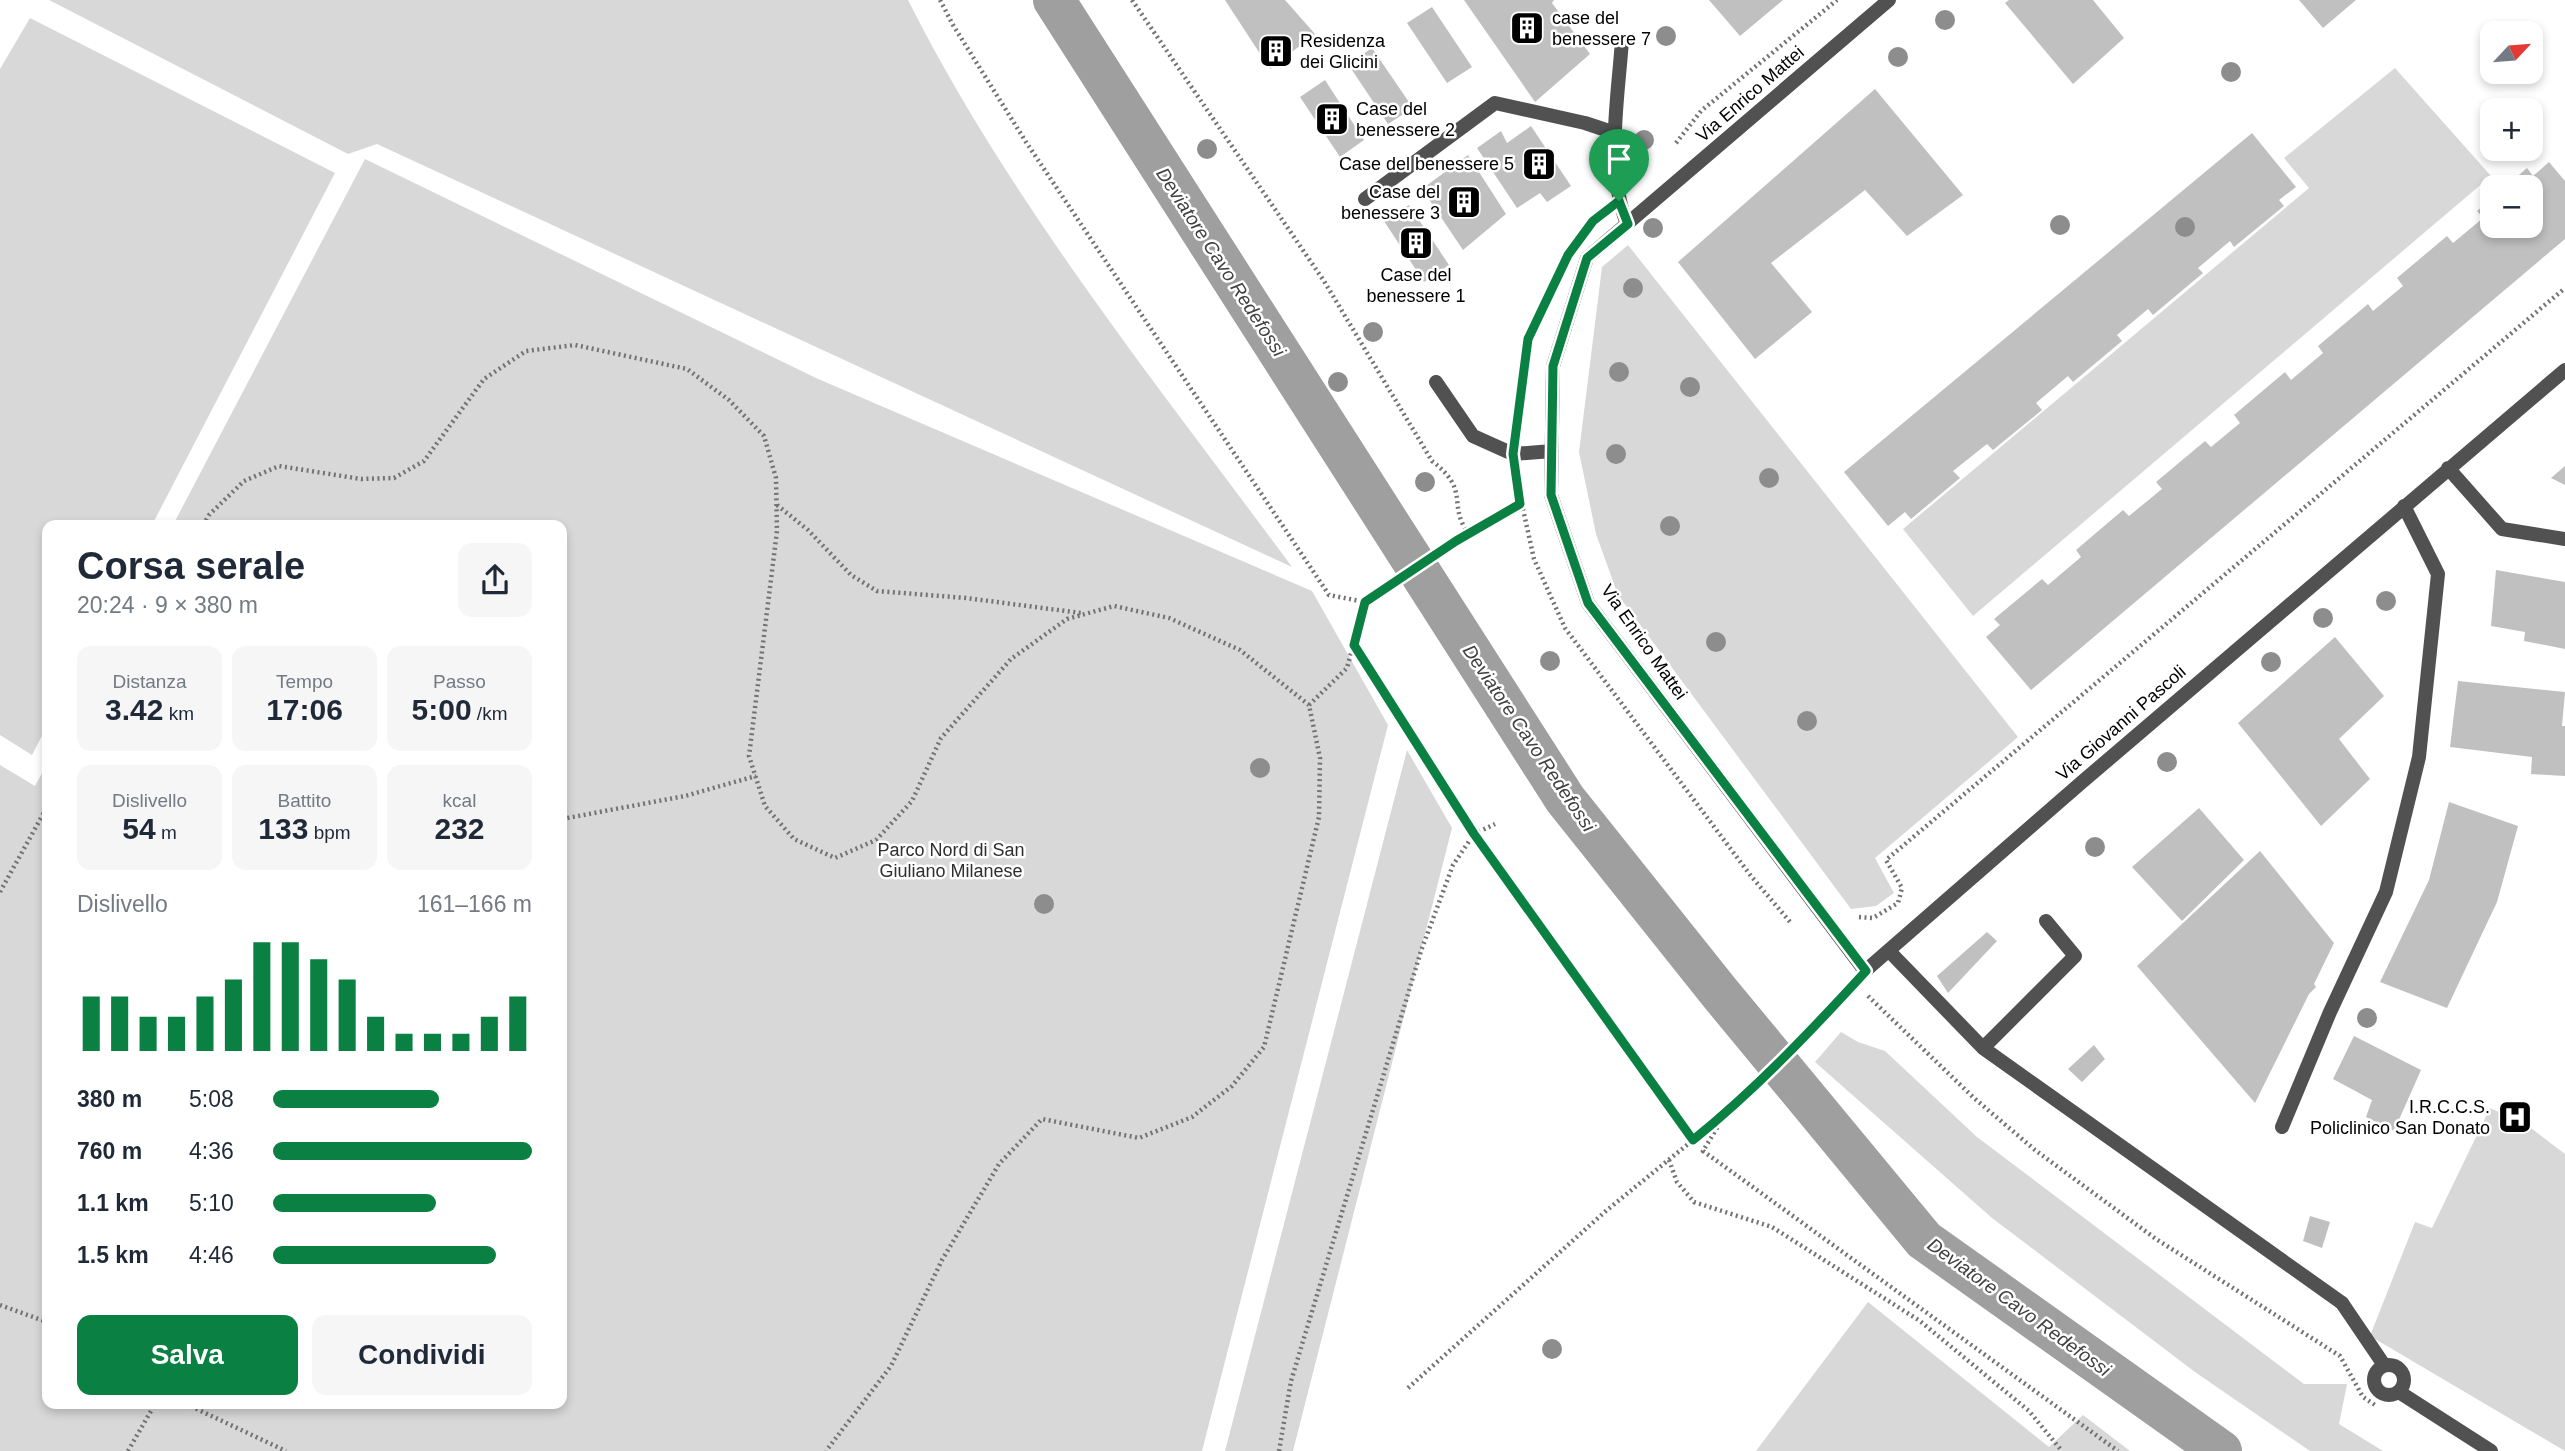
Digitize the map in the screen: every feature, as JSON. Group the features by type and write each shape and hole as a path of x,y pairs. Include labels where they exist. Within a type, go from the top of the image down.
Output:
{"street":[{"name":"Via Enrico Mattei","path":"1866,971 1588,603 1551,495 1553,366 1587,258 1889,0"},
{"path":"1622,40 1615,133 1619,201 1628,224"},
{"path":"1365,199 1495,103 1585,122 1615,133"},
{"name":"Via Giovanni Pascoli","path":"1866,971 2001,851 2565,370"},
{"path":"1436,382 1473,436 1513,454 1552,451"},
{"path":"2448,468 2502,529 2565,539"},
{"path":"2282,1127 2386,892 2419,757 2438,575 2404,506"},
{"path":"1983,1048 2075,956 2046,921"},
{"path":"1890,952 1983,1048 2342,1303 2384,1365"},
{"path":"2399,1392 2405,1379 2402,1370 2394,1365 2384,1365 2376,1372 2376,1387 2384,1395 2399,1392 2491,1451"}],"path":[{"path":"940,0 1026,142 1329,595 1365,602"},
{"path":"1132,0 1324,281 1432,461 1448,473 1458,491 1459,520 1468,533"},
{"path":"1670,150 1701,111 1837,0"},
{"path":"1851,916 1873,919 1898,903 1902,888 1885,860 2565,288"},
{"path":"206,520 244,481 279,466 361,479 394,478 424,461 484,379 526,351 575,345 687,369 729,400 764,436 776,478 776,531 749,756 765,806 794,839 835,858 876,840 912,801 941,738 1011,659 1067,619 1114,606 1169,618 1240,650 1309,705 1320,758 1319,817 1264,1047 1232,1086 1192,1117 1139,1138 1042,1119 999,1164 942,1260 891,1366 826,1451"},
{"path":"1523,377 1513,454 1520,504 1534,559 1565,628 1751,876 1799,933"},
{"path":"1309,705 1346,668 1365,602 1468,533 1520,504 1551,495"},
{"path":"776,505 808,530 851,575 877,591 966,598 1085,614"},
{"path":"1354,645 1474,834 1693,1140"},
{"path":"567,818 685,796 756,776"},
{"path":"0,892 42,816"},
{"path":"1279,1451 1292,1381 1421,951 1453,865 1474,834 1495,824"},
{"path":"1408,1388 1607,1210 1725,1114 1821,1023 1866,971"},
{"path":"1866,971 1868,996 1974,1098 2035,1150 2156,1239 2340,1356 2363,1397 2384,1412"},
{"path":"1838,986 1844,995"},
{"path":"1725,1114 1703,1151 2118,1451"},
{"path":"1669,1160 1677,1182 1694,1202 1772,1227 1920,1321 2029,1411 2062,1451"},
{"path":"0,1305 42,1320"},
{"path":"128,1451 152,1409"},
{"path":"197,1409 286,1451"}],"green space":[{"path":"49,0 908,0 992,149 1039,221 1138,361 1292,567 377,144 348,154"},
{"path":"30,18 335,173 155,520 42,520 42,736 32,755 0,735 0,69"},
{"path":"2395,68 2490,175 2480,175 2480,185 1973,616 1903,529 2309,188 2284,158"},
{"name":"Parco Nord di San Giuliano Milanese","path":"365,159 816,378 1312,591 1388,725 1202,1451 0,1451 0,765 35,786 42,773 42,1409 567,1409 567,520 176,520"},
{"path":"1628,245 2018,737 1875,858 1894,893 1876,906 1851,909 1618,595 1596,534 1579,452 1602,267"},
{"path":"1407,750 1452,828 1293,1451 1225,1451"},
{"path":"1841,1032 1858,1042 1885,1051 1977,1137 2304,1384 2347,1384 2339,1424 2383,1451 2310,1451 2195,1372 1992,1218 1815,1062"},
{"name":"I.R.C.C.S. Policlinico San Donato","path":"2490,1108 2527,1125 2565,1154 2565,1451 2370,1336 2415,1222 2432,1228"},
{"path":"1868,1302 2049,1447 2083,1415 2130,1451 1756,1451"}],"building":[{"name":"Residenza dei Glicini","path":"1225,0 1285,0 1315,34 1270,69"},
{"name":"case del benessere 7","path":"1464,0 1554,0 1552,3 1590,54 1535,102"},
{"path":"1709,0 1783,0 1740,36"},
{"path":"2009,0 2093,0 2124,38 2073,84 2005,3"},
{"path":"2299,0 2356,0 2323,28"},
{"path":"1432,7 1472,67 1447,83 1407,23"},
{"path":"1372,48 1413,108 1388,124 1348,64"},
{"name":"Case del benessere 2","path":"1325,80 1364,140 1340,157 1300,97"},
{"path":"1875,89 1963,195 1907,236 1865,190 1771,263 1812,312 1755,359 1678,262"},
{"path":"1531,126 1571,186 1547,202 1540,193 1517,208 1477,148 1501,131 1507,143"},
{"path":"2252,133 2296,187 2279,200 2284,206 2234,247 2230,241 2198,268 2203,273 2153,315 2148,309 2117,335 2122,341 2073,382 2068,376 2036,403 2042,410 1993,450 1987,444 1953,471 1960,478 1911,519 1905,512 1888,526 1844,472"},
{"name":"Case del benessere 3","path":"1468,155 1506,214 1463,250 1422,189"},
{"path":"2549,162 2565,181 2565,239 2031,690 1986,637 2000,625 1994,619 2042,579 2048,585 2081,557 2076,550 2123,510 2129,516 2162,489 2156,482 2205,441 2211,447 2240,423 2234,415 2285,372 2291,380 2323,353 2318,346 2368,304 2373,311 2403,286 2397,278 2447,236 2453,243 2480,220 2480,238 2543,238 2543,175 2534,175"},
{"path":"2527,168 2532,175 2519,175"},
{"name":"Case del benessere 1","path":"1409,205 1449,265 1424,282 1384,221"},
{"path":"2565,466 2565,485 2551,478"},
{"path":"2496,570 2565,582 2565,649 2524,641 2525,632 2491,626"},
{"path":"2335,637 2384,696 2339,739 2370,779 2321,826 2238,723"},
{"path":"2458,681 2565,692 2562,726 2565,726 2565,776 2531,774 2532,757 2450,747"},
{"path":"2449,802 2518,826 2497,902 2447,1008 2380,982 2429,880"},
{"path":"2199,808 2244,860 2182,921 2132,867"},
{"path":"2260,851 2334,943 2314,984 2316,987 2309,994 2255,1103 2137,966"},
{"path":"1987,932 1997,941 1948,993 1937,976"},
{"path":"2354,1036 2421,1070 2394,1131 2366,1117 2372,1100 2333,1079"},
{"path":"2094,1045 2105,1059 2082,1082 2068,1069"},
{"path":"2310,1216 2330,1222 2322,1248 2303,1241"}],"waterway":[{"name":"Deviatore Cavo Redefossi","path":"1054,0 1565,799 1719,992 1924,1240 2221,1451"}],"place":[{"name":"case del benessere 7","path":"1527,28"},
{"name":"Residenza dei Glicini","path":"1276,51"},
{"name":"Case del benessere 2","path":"1332,119"},
{"name":"Case del benessere 5","path":"1539,164"},
{"name":"Case del benessere 3","path":"1464,202"},
{"name":"Case del benessere 1","path":"1416,243"},
{"name":"I.R.C.C.S. Policlinico San Donato","path":"2515,1117"}],"route":[{"path":"1619,201 1628,224 1587,258 1553,366 1551,495 1588,603 1866,971 1821,1023 1725,1114 1693,1140 1474,834 1354,645 1365,602 1456,541 1520,504 1513,454 1528,339 1568,255 1593,221 1619,201"}]}
